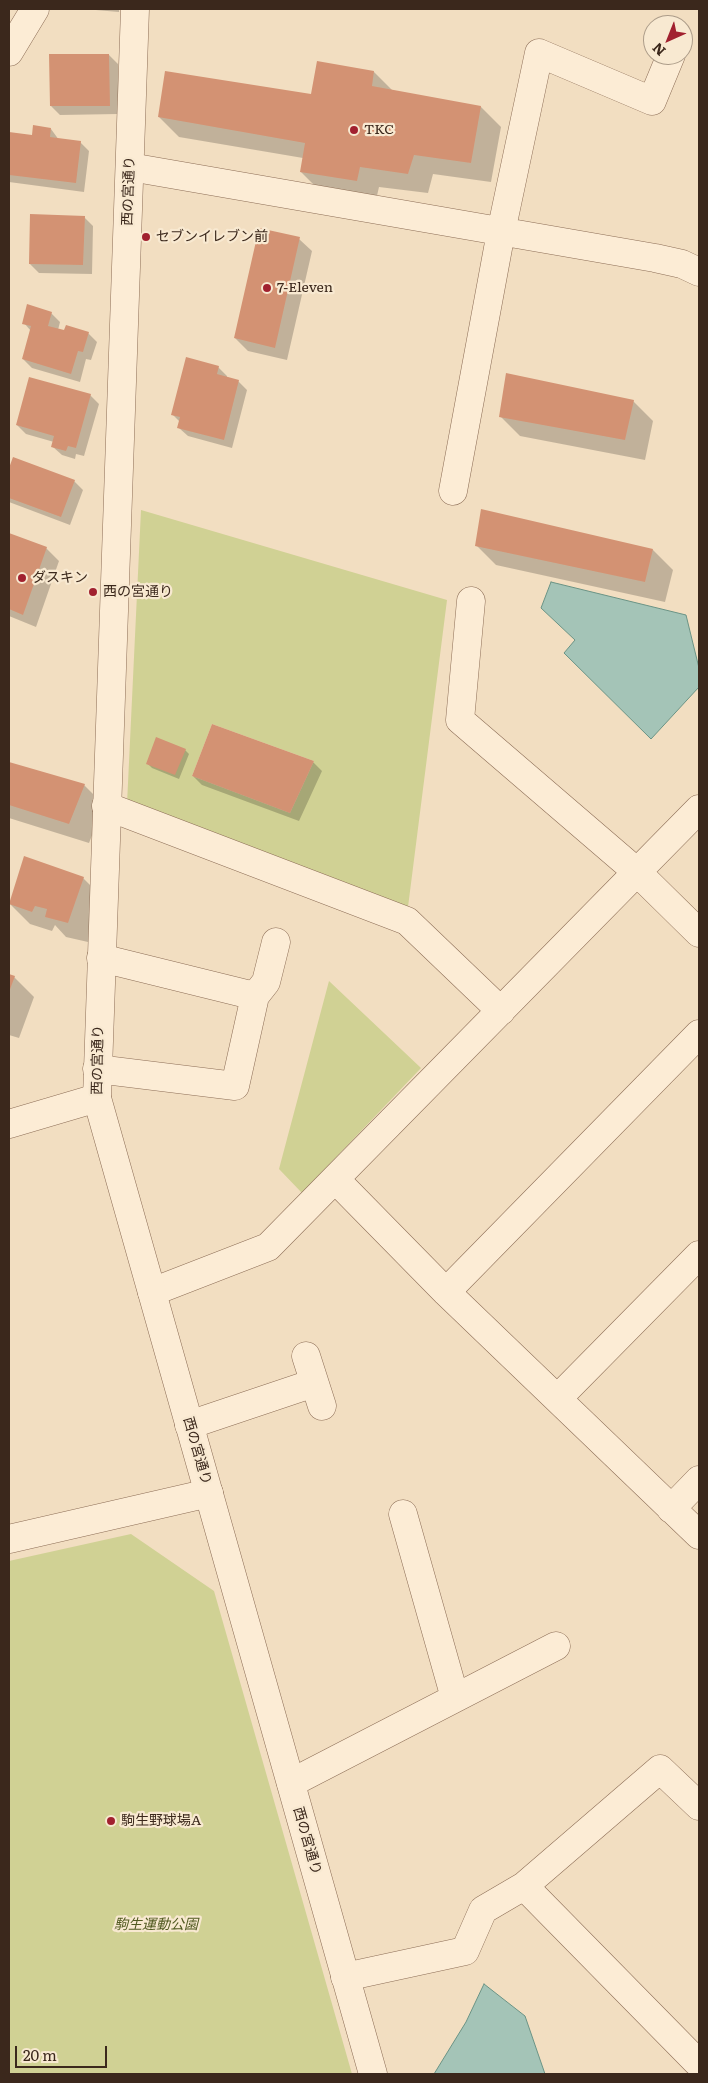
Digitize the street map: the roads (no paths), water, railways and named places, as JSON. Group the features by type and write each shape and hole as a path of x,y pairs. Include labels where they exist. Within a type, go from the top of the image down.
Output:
{"street":[{"path":"9,52 35,9"},
{"name":"西の宮通り","path":"135,9 96,1098 373,2074"},
{"path":"452,491 501,232 539,53 652,101 667,65"},
{"path":"130,167 655,258 682,264 699,272"},
{"path":"471,601 460,720 637,872 699,933"},
{"path":"106,806 407,921 501,1011"},
{"path":"152,1292 268,1247 699,809"},
{"path":"97,1068 235,1086 255,996 266,982 276,942"},
{"path":"101,958 255,996"},
{"path":"446,1292 699,1034"},
{"path":"9,1124 96,1098"},
{"path":"335,1179 446,1292 699,1535"},
{"path":"558,1398 699,1255"},
{"path":"189,1424 318,1394 306,1356"},
{"path":"671,1509 699,1480"},
{"path":"10,1534 209,1493"},
{"path":"403,1514 455,1698"},
{"path":"291,1783 556,1646"},
{"path":"345,1977 465,1951 483,1910 524,1886 660,1768 699,1806"},
{"path":"524,1886 696,2062 699,2060"}],"place":[{"name":"TKC","path":"354,130"},
{"name":"セブンイレブン前","path":"146,237"},
{"name":"7-Eleven","path":"267,288"},
{"name":"ダスキン","path":"22,578"},
{"name":"西の宮通り","path":"93,592"},
{"name":"駒生野球場A","path":"111,1821"}],"park label":[{"name":"駒生運動公園","path":"156,1925"}]}
